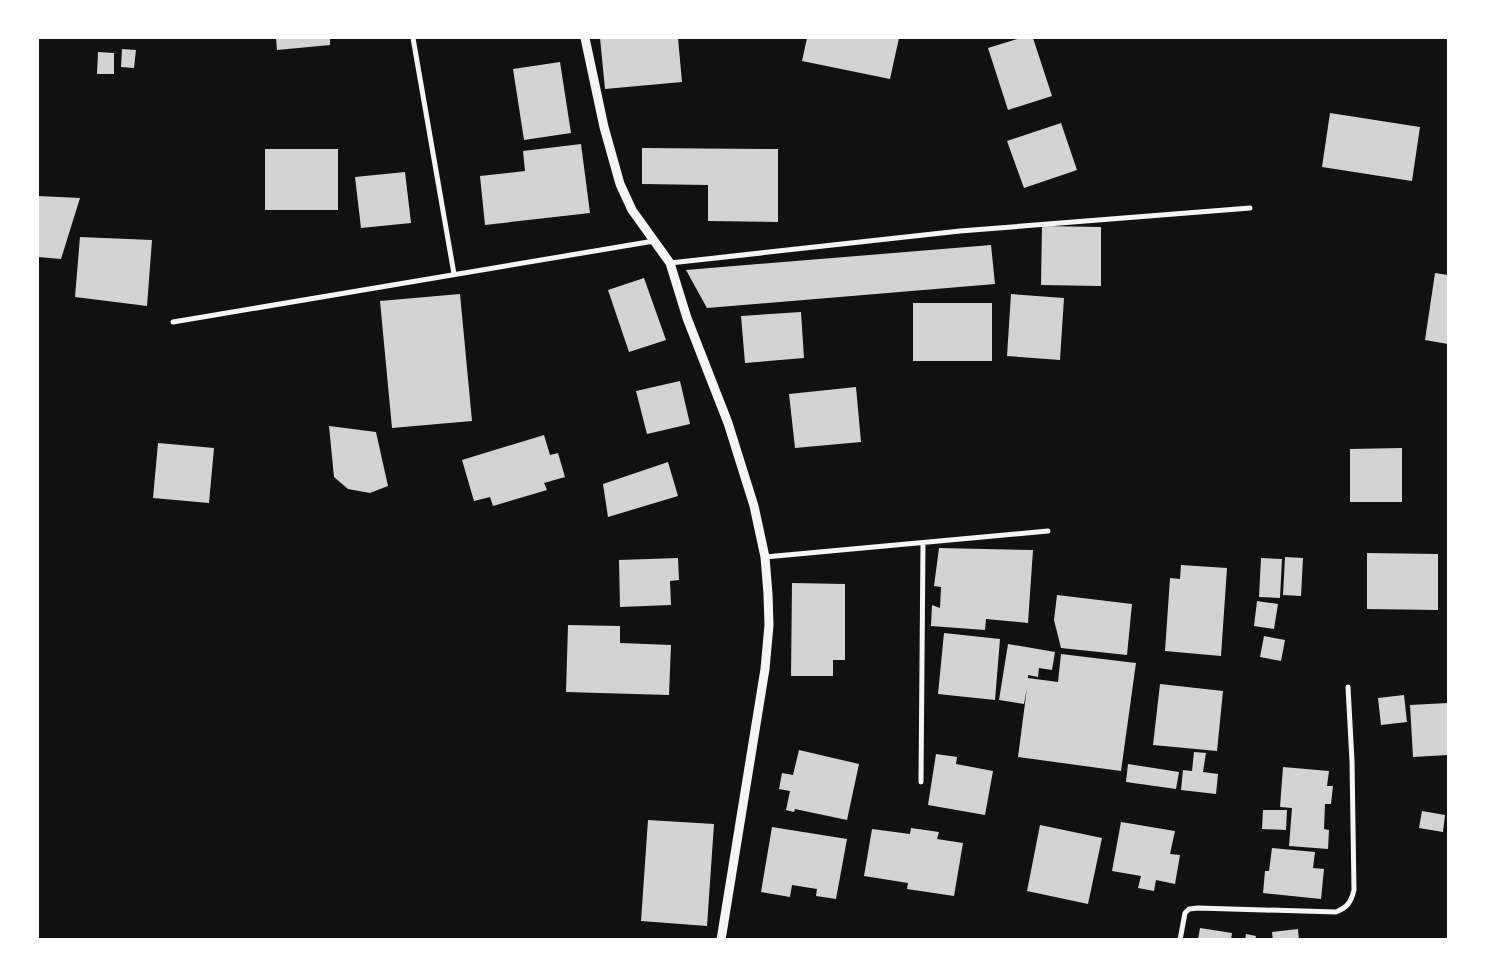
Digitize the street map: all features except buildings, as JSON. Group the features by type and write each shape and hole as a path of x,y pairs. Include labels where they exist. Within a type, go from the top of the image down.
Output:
{"street":[{"path":"413,38 454,274"},
{"path":"585,38 604,128 620,184 632,210 670,264 687,318 728,423 754,506 765,557 769,625 765,669 721,940"},
{"path":"670,264 960,231 1250,208"},
{"path":"173,322 655,241"},
{"path":"765,557 1048,531"},
{"path":"921,782 923,542"},
{"path":"1180,940 1185,913 1189,909 1336,912 1345,908 1351,902 1354,890 1352,761 1348,687"}]}
